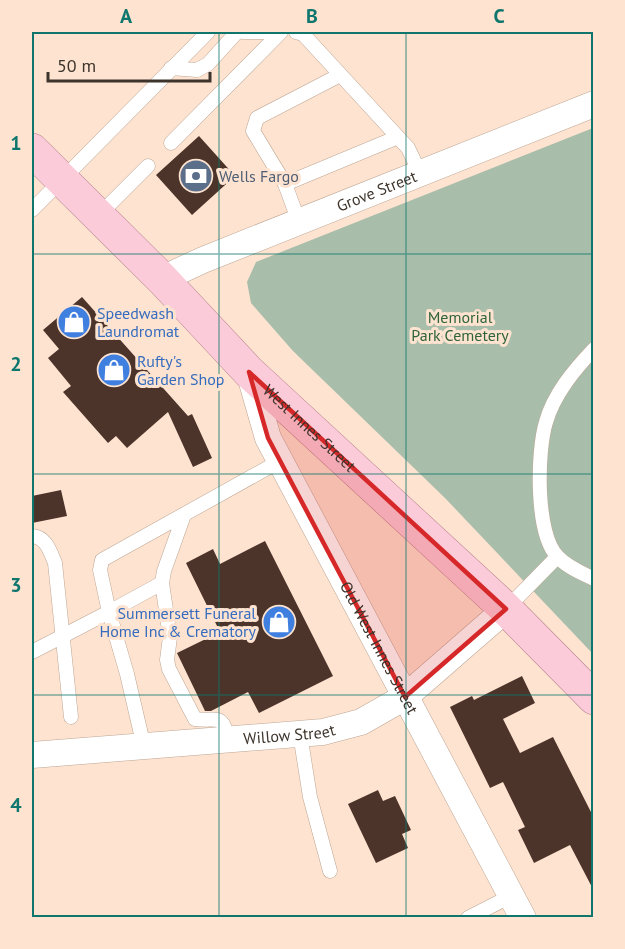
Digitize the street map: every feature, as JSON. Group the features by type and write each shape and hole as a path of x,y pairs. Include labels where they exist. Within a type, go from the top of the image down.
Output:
{"main road":[{"name":"West Innes Street","path":"32,150 162,279 249,372 506,609 594,698"}],"street":[{"name":"Grove Street","path":"162,279 594,104"},
{"name":"Old West Innes Street","path":"249,372 268,438 517,907"},
{"name":"Willow Street","path":"32,755 322,732 361,722 405,697 506,609"}],"lane":[{"path":"32,210 208,32"},
{"path":"171,68 197,70 208,63 237,32"},
{"path":"243,32 269,32"},
{"path":"171,143 281,32"},
{"path":"296,32 303,34 408,148 420,173"},
{"path":"299,222 285,184 253,131 257,118 340,75"},
{"path":"285,184 398,137"},
{"path":"98,216 148,166"},
{"path":"594,349 570,374 546,422 540,468 542,510 548,539 557,557 594,579"},
{"path":"144,747 128,674 109,612 100,570 102,560 280,461"},
{"path":"184,515 162,583 170,650 167,660 169,669 195,718 220,719 225,723 230,740"},
{"path":"32,536 36,536 47,544 55,563 71,717"},
{"path":"506,609 557,557"},
{"path":"32,652 162,583"},
{"path":"300,734 310,797 330,871"},
{"path":"468,918 517,907"}],"highlighted area":[{"path":"249,372 506,609 405,697 268,438"}],"green space":[{"name":"Memorial Park Cemetery","path":"593,128 593,654 445,498 293,351 251,303 247,282 256,262"}],"building":[{"name":"Wells Fargo","path":"199,136 235,176 192,215 156,175"},
{"path":"82,297 188,416 192,414 212,458 193,467 168,412 127,448 116,436 108,443 63,392 71,386 48,358 59,349 43,330"},
{"path":"61,490 67,516 32,523 32,496"},
{"path":"265,541 333,676 259,713 248,692 211,711 205,711 177,653 220,632 186,563 213,549 220,564"},
{"path":"522,676 535,703 503,719 520,753 553,737 594,818 594,891 570,845 534,863 518,830 525,827 503,782 490,788 450,707 472,696 474,700"},
{"path":"378,790 383,801 395,796 411,830 402,834 408,848 376,863 348,804"}],"place":[{"name":"Wells Fargo","path":"196,176"},
{"name":"Speedwash Laundromat","path":"74,322"},
{"name":"Rufty's Garden Shop","path":"114,370"},
{"name":"Summersett Funeral Home Inc & Crematory","path":"279,622"}]}
